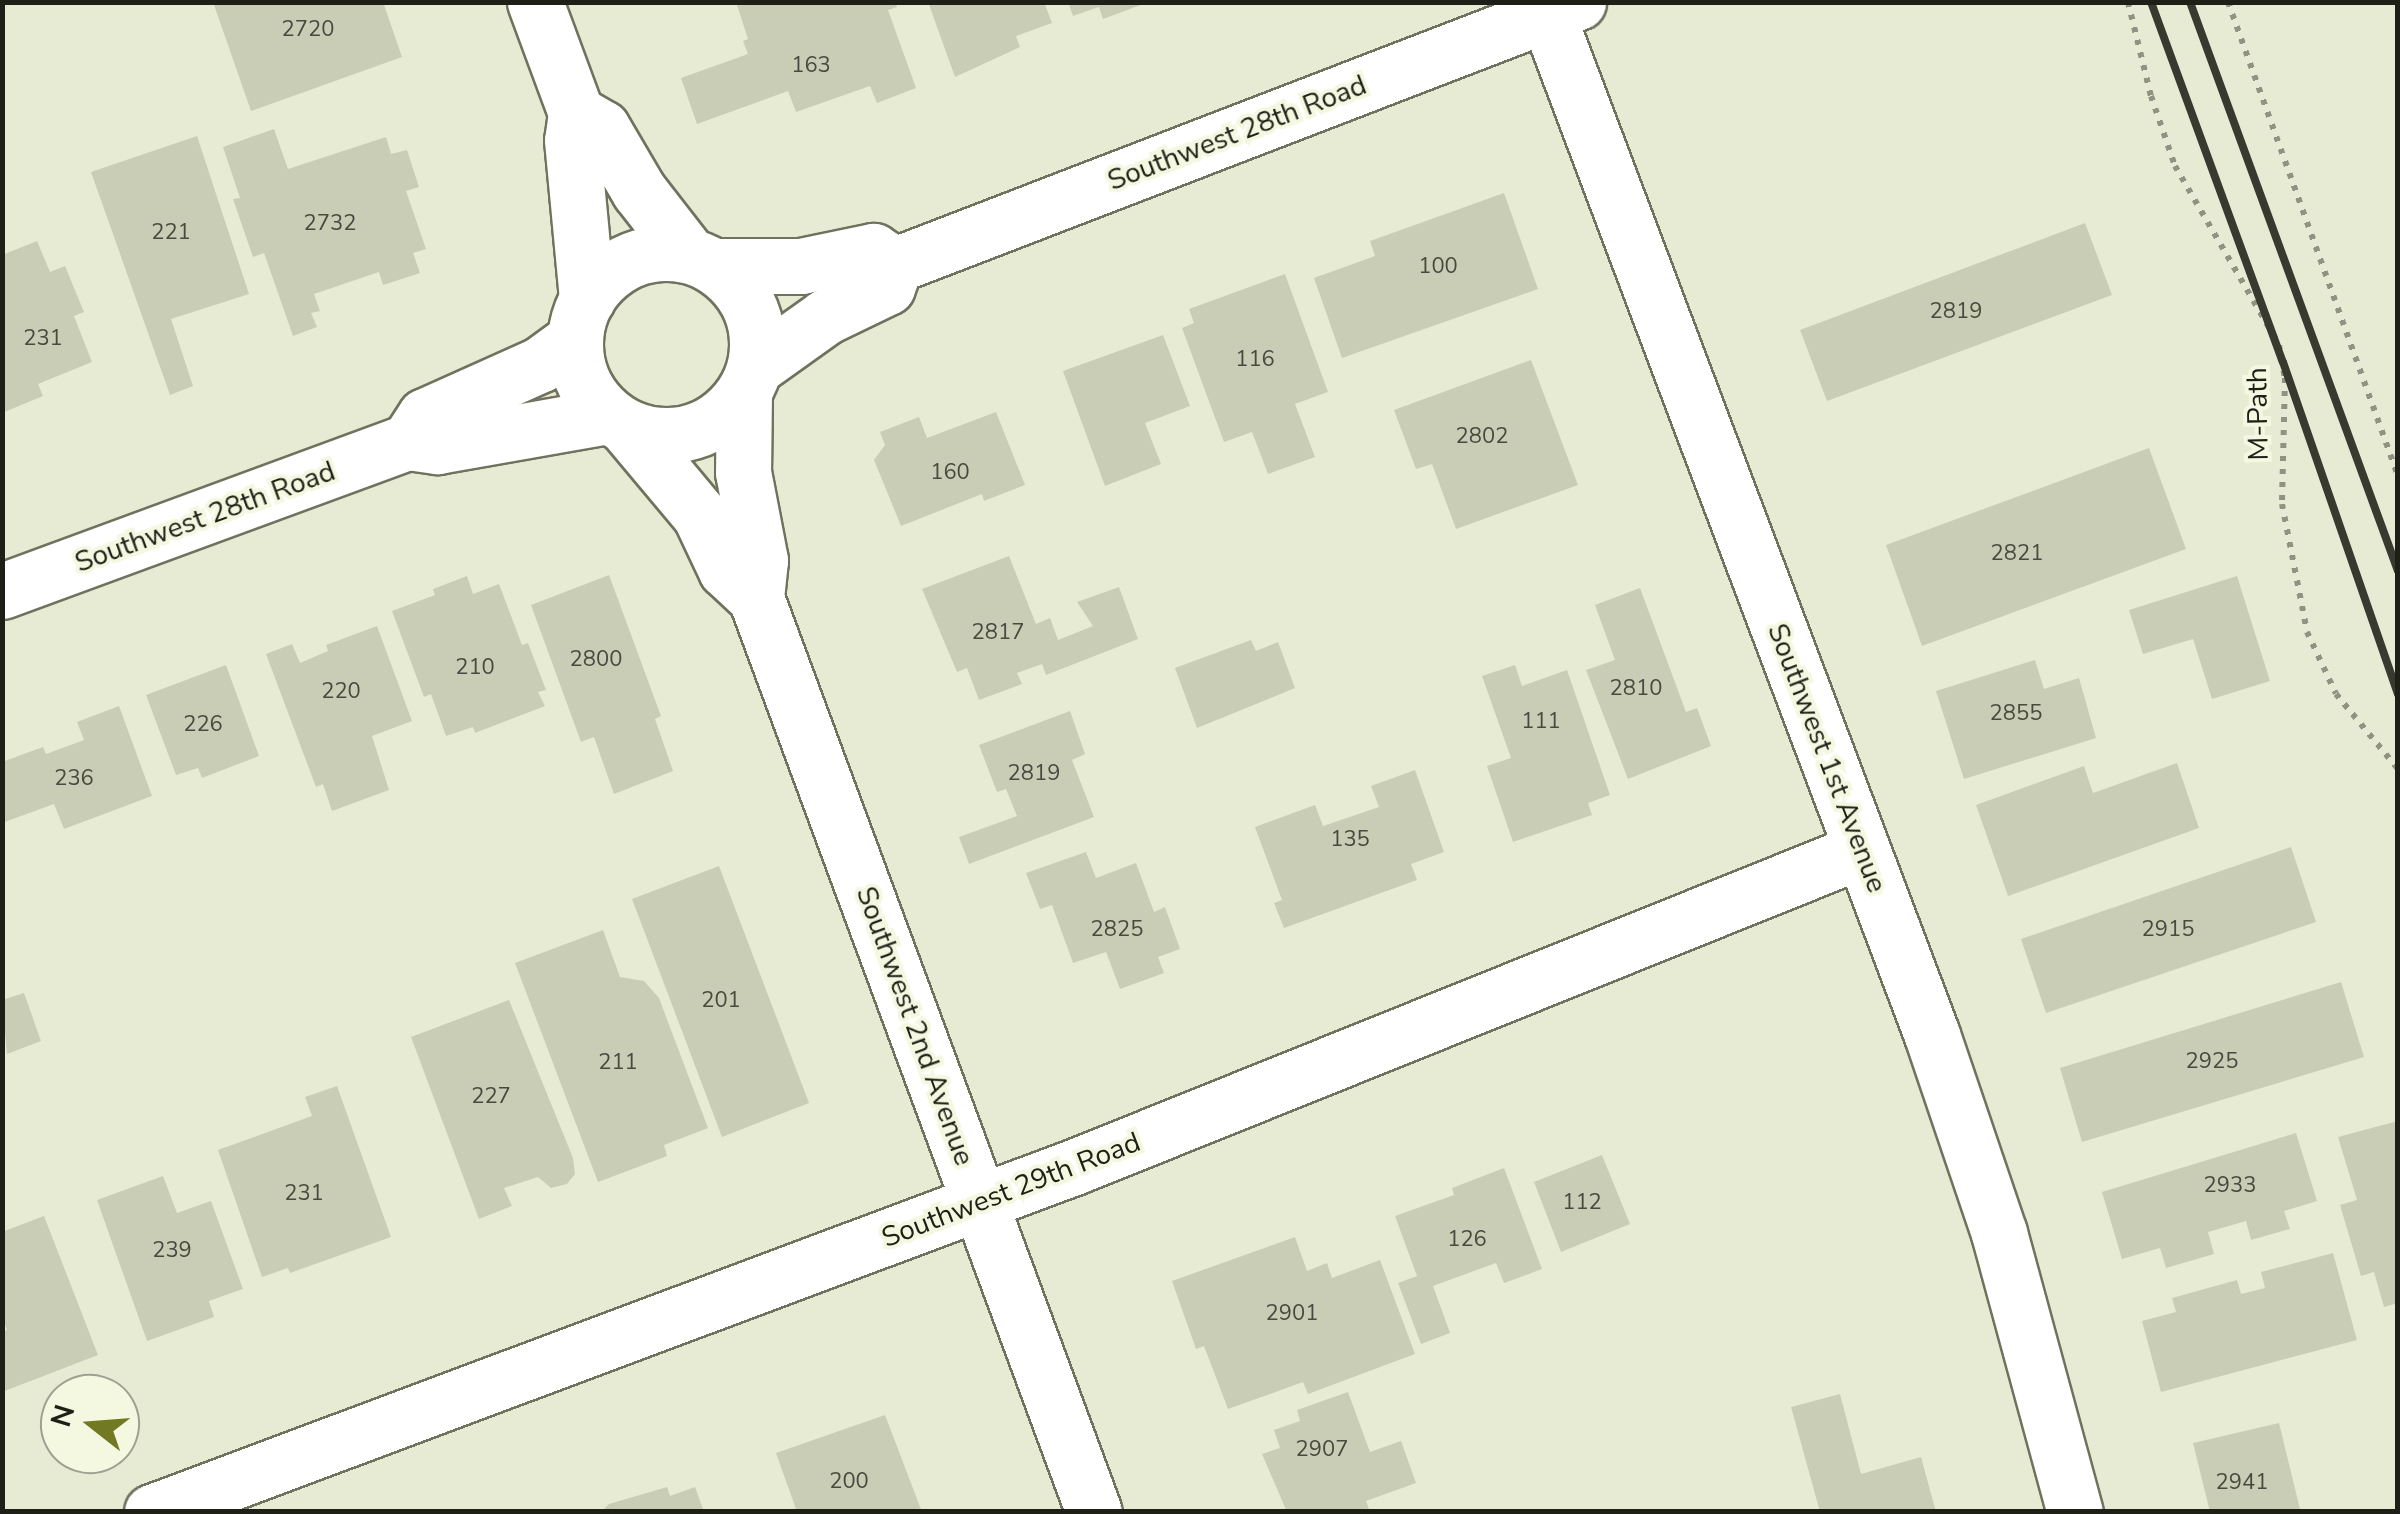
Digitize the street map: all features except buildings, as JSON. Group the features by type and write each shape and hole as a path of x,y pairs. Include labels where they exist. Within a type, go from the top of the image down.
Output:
{"street":[{"path":"536,2 576,113 572,140 582,382 618,422 654,436 692,432 727,413 750,380 758,338 752,310 737,284 701,260 632,182 602,128 576,113"},
{"name":"Southwest 28th Road","path":"750,380 825,317 886,287 896,265 1563,8"},
{"name":"Southwest 1st Avenue","path":"1563,8 1999,1233 2075,1512"},
{"path":"581,319 601,280 630,260 664,252 701,260 801,266 873,252 896,265"},
{"name":"Southwest 28th Road","path":"408,442 426,416 542,364 581,319"},
{"name":"Southwest 2nd Avenue","path":"750,380 743,472 760,560 756,598 1094,1512"},
{"name":"Southwest 28th Road","path":"2,591 408,442 438,446 618,422"},
{"name":"Southwest 2nd Avenue","path":"618,422 700,515 726,570 756,598"},
{"name":"Southwest 29th Road","path":"152,1512 981,1202 1862,850"}],"path":[{"name":"M-Path","path":"2128,2 2151,96 2175,166 2279,345 2285,378 2282,504 2306,632 2336,694 2398,768"},
{"path":"2228,2 2398,476"}],"railway":[{"path":"2151,2 2283,362 2398,695"},
{"path":"2190,2 2398,571"}]}
